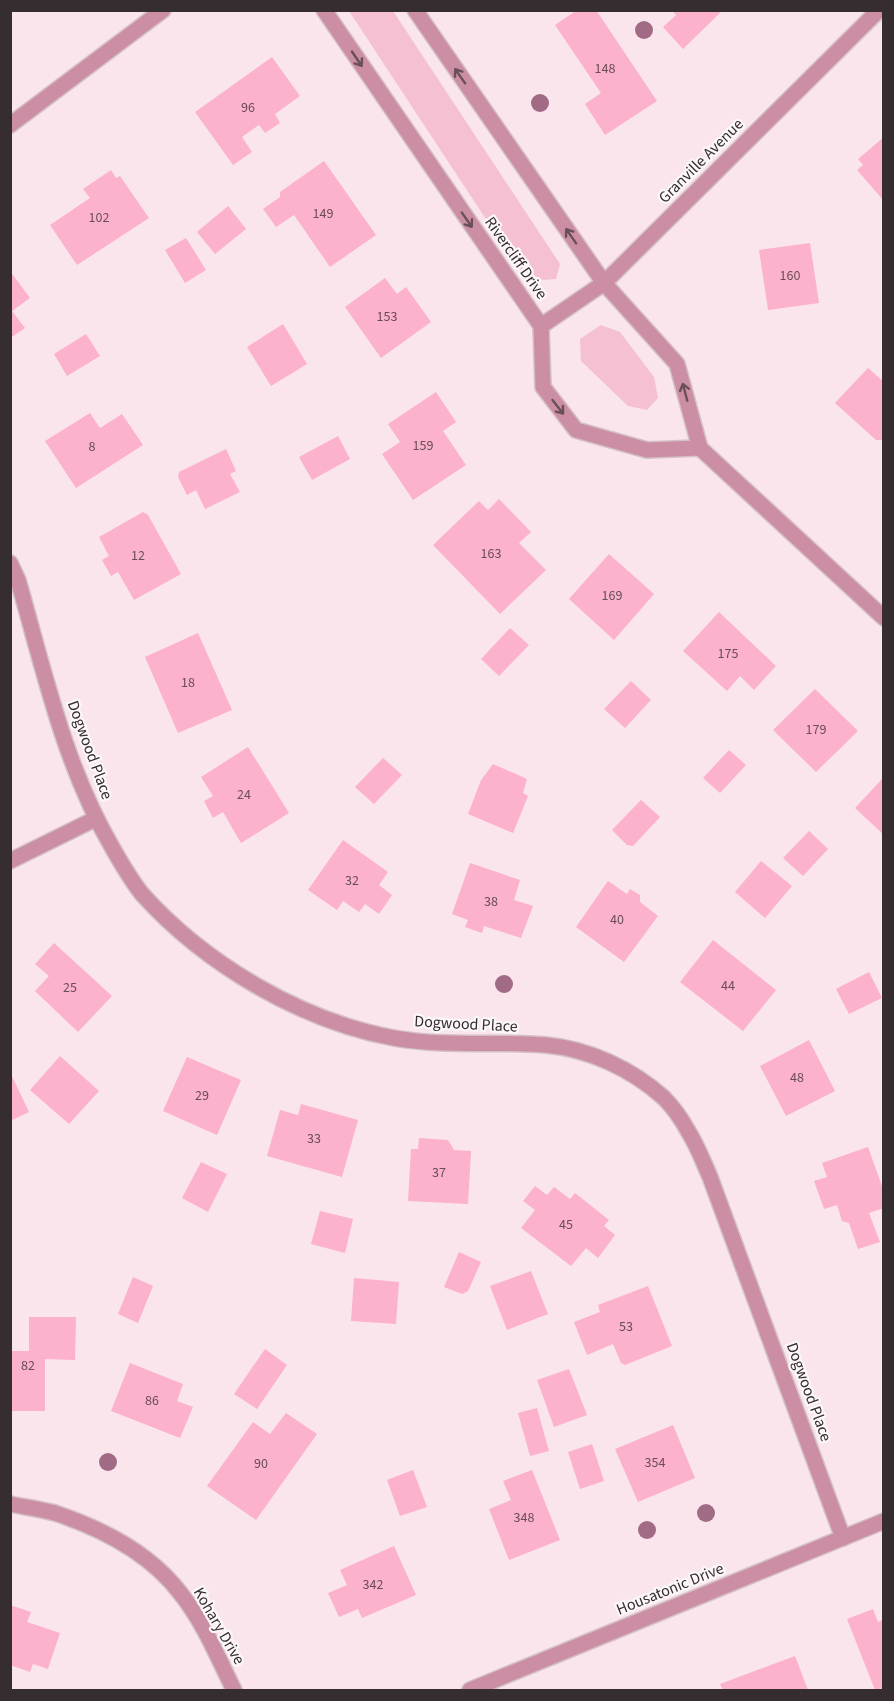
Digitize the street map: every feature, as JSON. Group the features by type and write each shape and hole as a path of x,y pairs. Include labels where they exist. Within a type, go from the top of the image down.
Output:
{"street":[{"path":"10,124 163,10"},
{"name":"Rivercliff Drive","path":"324,10 541,326 543,387 576,430 647,450 700,448"},
{"path":"415,10 604,282 677,364 700,448 884,618"},
{"name":"Granville Avenue","path":"541,326 604,282 879,10"},
{"name":"Dogwood Place","path":"10,563 18,580 66,747 95,819 141,892 172,924 251,984 336,1022 393,1038 448,1045 548,1045 581,1052 610,1062 639,1078 666,1099 689,1132 710,1176 843,1538"},
{"path":"10,861 95,819"},
{"name":"Kohary Drive","path":"10,1504 54,1513 107,1534 136,1552 163,1573 181,1593 196,1616 234,1690"},
{"name":"Housatonic Drive","path":"470,1690 884,1521"}],"shaded area":[{"path":"349,11 393,11 560,264 556,279 543,280 518,268"},
{"path":"601,325 620,332 654,377 658,398 647,410 628,406 581,361 580,339"}],"building":[{"path":"577,10 596,10 657,101 605,135 585,104 601,93 555,25"},
{"path":"672,10 723,10 683,49 663,27 676,15"},
{"path":"272,57 300,96 275,114 280,123 265,133 259,125 242,137 252,152 233,165 195,112"},
{"path":"884,137 884,201 857,170 863,165 858,159"},
{"path":"324,161 376,235 330,267 294,215 276,227 263,209 280,197 280,192"},
{"path":"111,170 116,178 120,176 149,218 77,265 50,225 90,198 83,189"},
{"path":"228,206 246,229 215,254 197,232"},
{"path":"186,238 206,270 185,283 165,250"},
{"path":"810,243 819,303 768,310 759,250"},
{"path":"10,271 30,298 12,311 25,328 10,338"},
{"path":"385,278 397,294 406,287 431,322 381,358 345,307"},
{"path":"283,324 307,364 271,386 247,347"},
{"path":"86,334 100,356 67,376 54,354"},
{"path":"868,368 884,382 884,440 876,440 835,403"},
{"path":"436,392 456,422 443,431 466,465 413,500 382,454 400,442 388,424"},
{"path":"90,413 100,428 122,414 143,445 76,488 45,441"},
{"path":"338,436 350,459 312,480 299,457"},
{"path":"226,449 236,471 230,474 240,492 205,509 196,490 187,495 178,477 179,472"},
{"path":"499,499 531,532 519,543 546,570 500,614 433,545 479,501 488,510"},
{"path":"143,512 148,515 181,574 134,600 118,572 111,576 102,560 109,556 99,537"},
{"path":"609,554 654,594 614,640 569,599"},
{"path":"719,612 776,666 754,690 740,676 727,691 683,651"},
{"path":"510,628 529,645 499,676 481,659"},
{"path":"198,633 232,710 178,733 145,657"},
{"path":"631,681 651,700 625,728 604,709"},
{"path":"815,689 858,731 816,772 773,730"},
{"path":"248,747 289,813 241,843 223,812 213,818 204,801 213,796 201,777"},
{"path":"729,750 746,765 720,793 703,778"},
{"path":"383,758 402,775 374,804 355,787"},
{"path":"493,764 527,779 523,793 528,796 513,833 468,814 481,780"},
{"path":"884,777 884,835 855,808"},
{"path":"641,800 660,817 633,846 627,845 612,830"},
{"path":"809,831 828,849 803,876 783,858"},
{"path":"343,840 388,872 379,885 392,895 379,914 365,904 359,912 343,901 337,910 308,890"},
{"path":"761,861 792,886 765,918 735,892"},
{"path":"470,863 520,880 514,900 533,906 521,938 484,926 482,933 465,927 468,920 452,914"},
{"path":"608,881 627,894 630,889 640,895 640,902 658,916 624,962 576,927"},
{"path":"713,940 776,990 743,1031 680,982"},
{"path":"54,943 112,996 78,1032 35,991 49,976 35,964"},
{"path":"869,972 882,998 849,1014 836,989"},
{"path":"809,1040 835,1091 786,1116 760,1066"},
{"path":"60,1056 99,1091 69,1124 30,1090"},
{"path":"187,1057 241,1080 217,1135 163,1111"},
{"path":"10,1072 29,1112 10,1121"},
{"path":"301,1104 358,1120 342,1177 267,1156 280,1110 298,1115"},
{"path":"419,1138 448,1140 454,1150 471,1151 468,1204 408,1201 411,1149 418,1149"},
{"path":"868,1147 884,1192 884,1208 869,1213 880,1242 858,1249 849,1223 842,1221 837,1205 824,1209 814,1181 827,1177 822,1163"},
{"path":"201,1162 227,1174 208,1212 182,1198"},
{"path":"535,1186 547,1195 554,1187 570,1199 575,1193 609,1220 604,1226 615,1235 598,1258 586,1248 571,1266 521,1228 535,1210 523,1201"},
{"path":"320,1211 353,1219 345,1253 311,1244"},
{"path":"459,1252 481,1262 468,1291 462,1294 444,1287"},
{"path":"531,1271 548,1314 507,1330 490,1286"},
{"path":"133,1277 153,1286 138,1323 118,1314"},
{"path":"354,1278 399,1282 396,1324 351,1321"},
{"path":"648,1286 672,1346 625,1365 621,1363 613,1344 587,1355 574,1322 600,1312 598,1305"},
{"path":"29,1317 76,1317 75,1360 45,1359 45,1411 10,1411 10,1351 29,1351"},
{"path":"265,1349 287,1365 257,1409 234,1394"},
{"path":"130,1363 183,1384 177,1401 193,1407 180,1438 111,1411"},
{"path":"569,1369 587,1415 554,1427 537,1380"},
{"path":"537,1408 549,1451 530,1456 518,1413"},
{"path":"286,1413 317,1434 256,1520 207,1486 253,1422 270,1434"},
{"path":"673,1425 695,1478 638,1502 615,1449"},
{"path":"592,1444 604,1481 580,1489 568,1452"},
{"path":"413,1470 427,1507 400,1516 387,1480"},
{"path":"532,1470 560,1540 509,1560 489,1509 511,1500 503,1481"},
{"path":"394,1546 416,1595 362,1618 358,1609 339,1617 328,1593 347,1585 340,1570"},
{"path":"10,1605 31,1612 27,1622 60,1633 48,1669 33,1664 30,1672 10,1665"},
{"path":"873,1609 878,1622 884,1619 884,1690 875,1690 847,1619"},
{"path":"795,1656 808,1690 723,1690 720,1684"}]}
